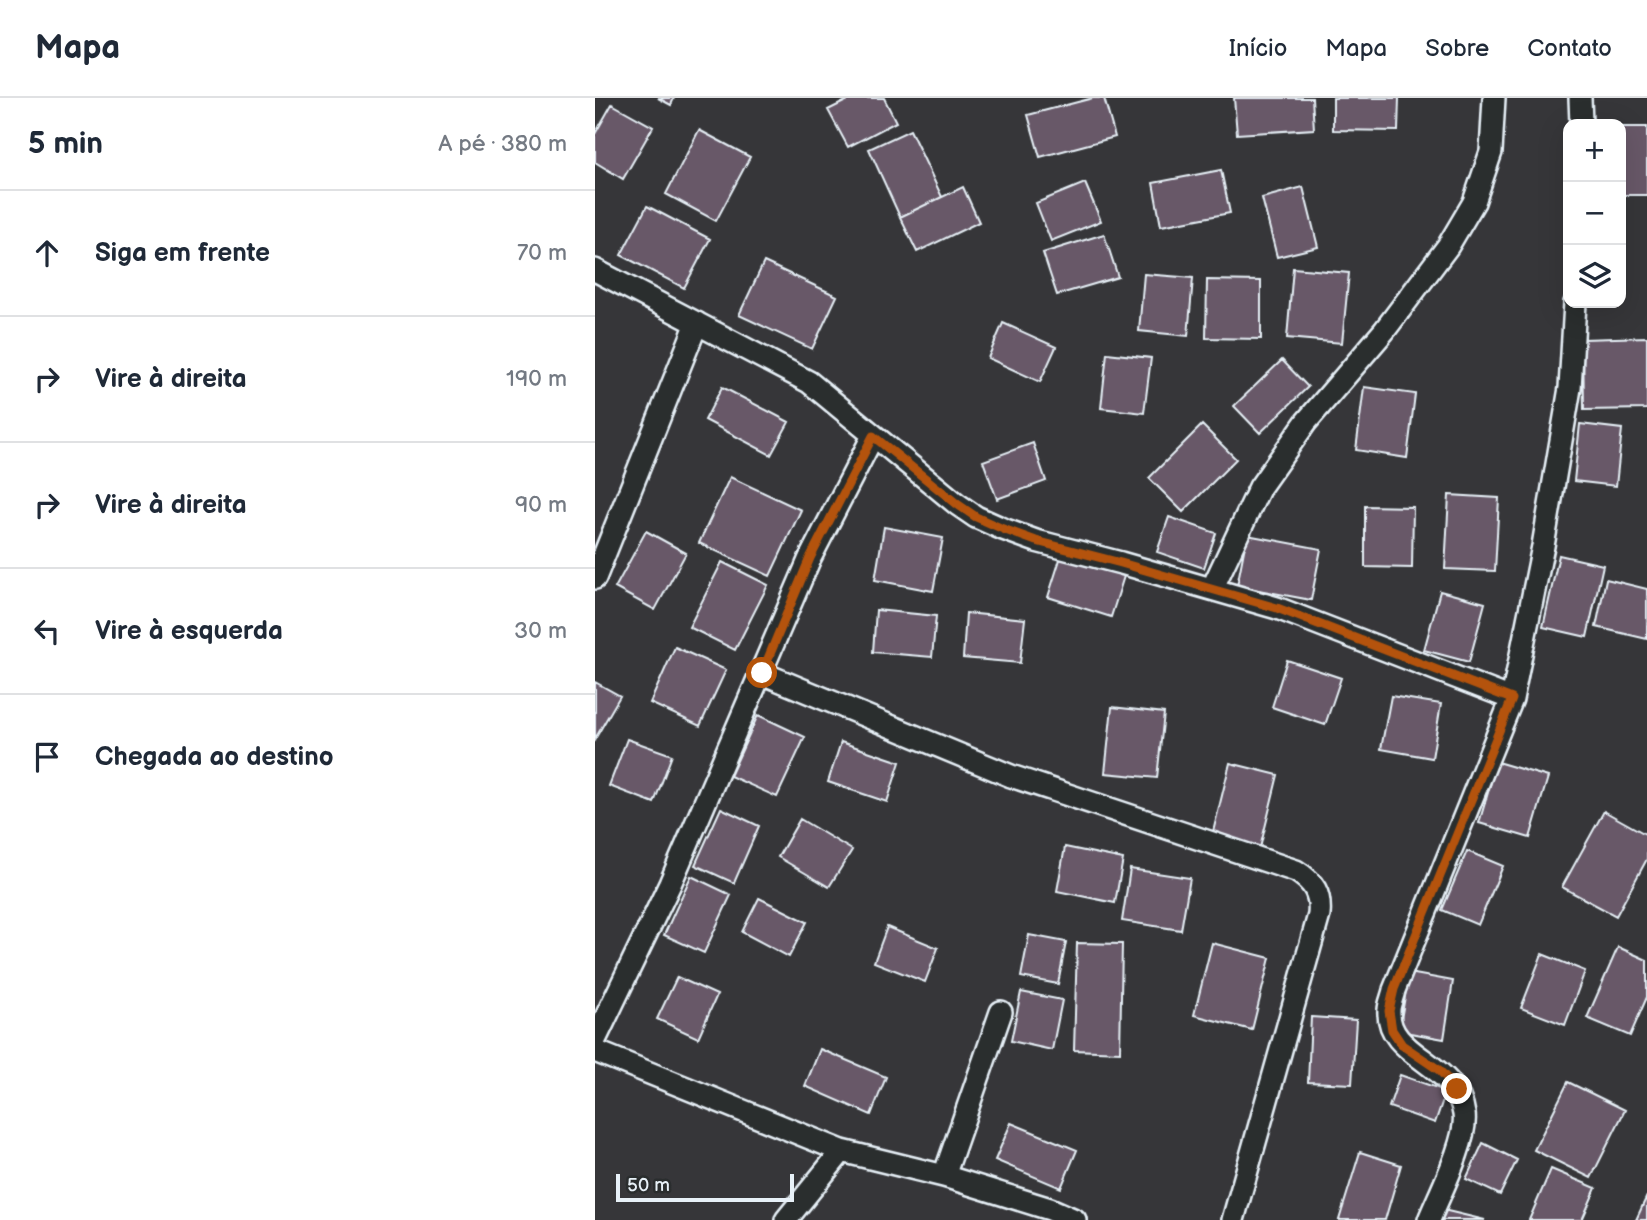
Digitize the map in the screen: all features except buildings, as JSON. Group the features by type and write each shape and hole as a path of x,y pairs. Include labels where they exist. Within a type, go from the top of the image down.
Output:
{"street":[{"path":"1212,589 1259,486 1306,422 1384,331 1448,246 1473,202 1491,152 1494,98"},
{"path":"1580,98 1581,119"},
{"path":"595,270 809,382 976,517 1036,541 1277,608 1512,699"},
{"path":"1429,1220 1457,1155 1465,1115 1457,1089 1439,1070 1402,1045 1392,1030 1389,1011 1403,967 1512,699 1543,546 1570,388 1575,308"},
{"path":"595,578 697,323"},
{"path":"595,1040 670,884 810,558 873,436"},
{"path":"762,673 1011,776 1296,871 1307,878 1320,901 1319,915 1233,1220"},
{"path":"944,1176 1001,1012"},
{"path":"595,1052 842,1151 944,1176 1050,1209 1075,1220"},
{"path":"786,1220 842,1151"}],"route":[{"path":"762,673 810,558 873,436 957,504 976,517 1003,529 1036,541 1277,608 1512,699 1394,989 1389,1011 1392,1030 1402,1045 1439,1070 1457,1089"}]}
